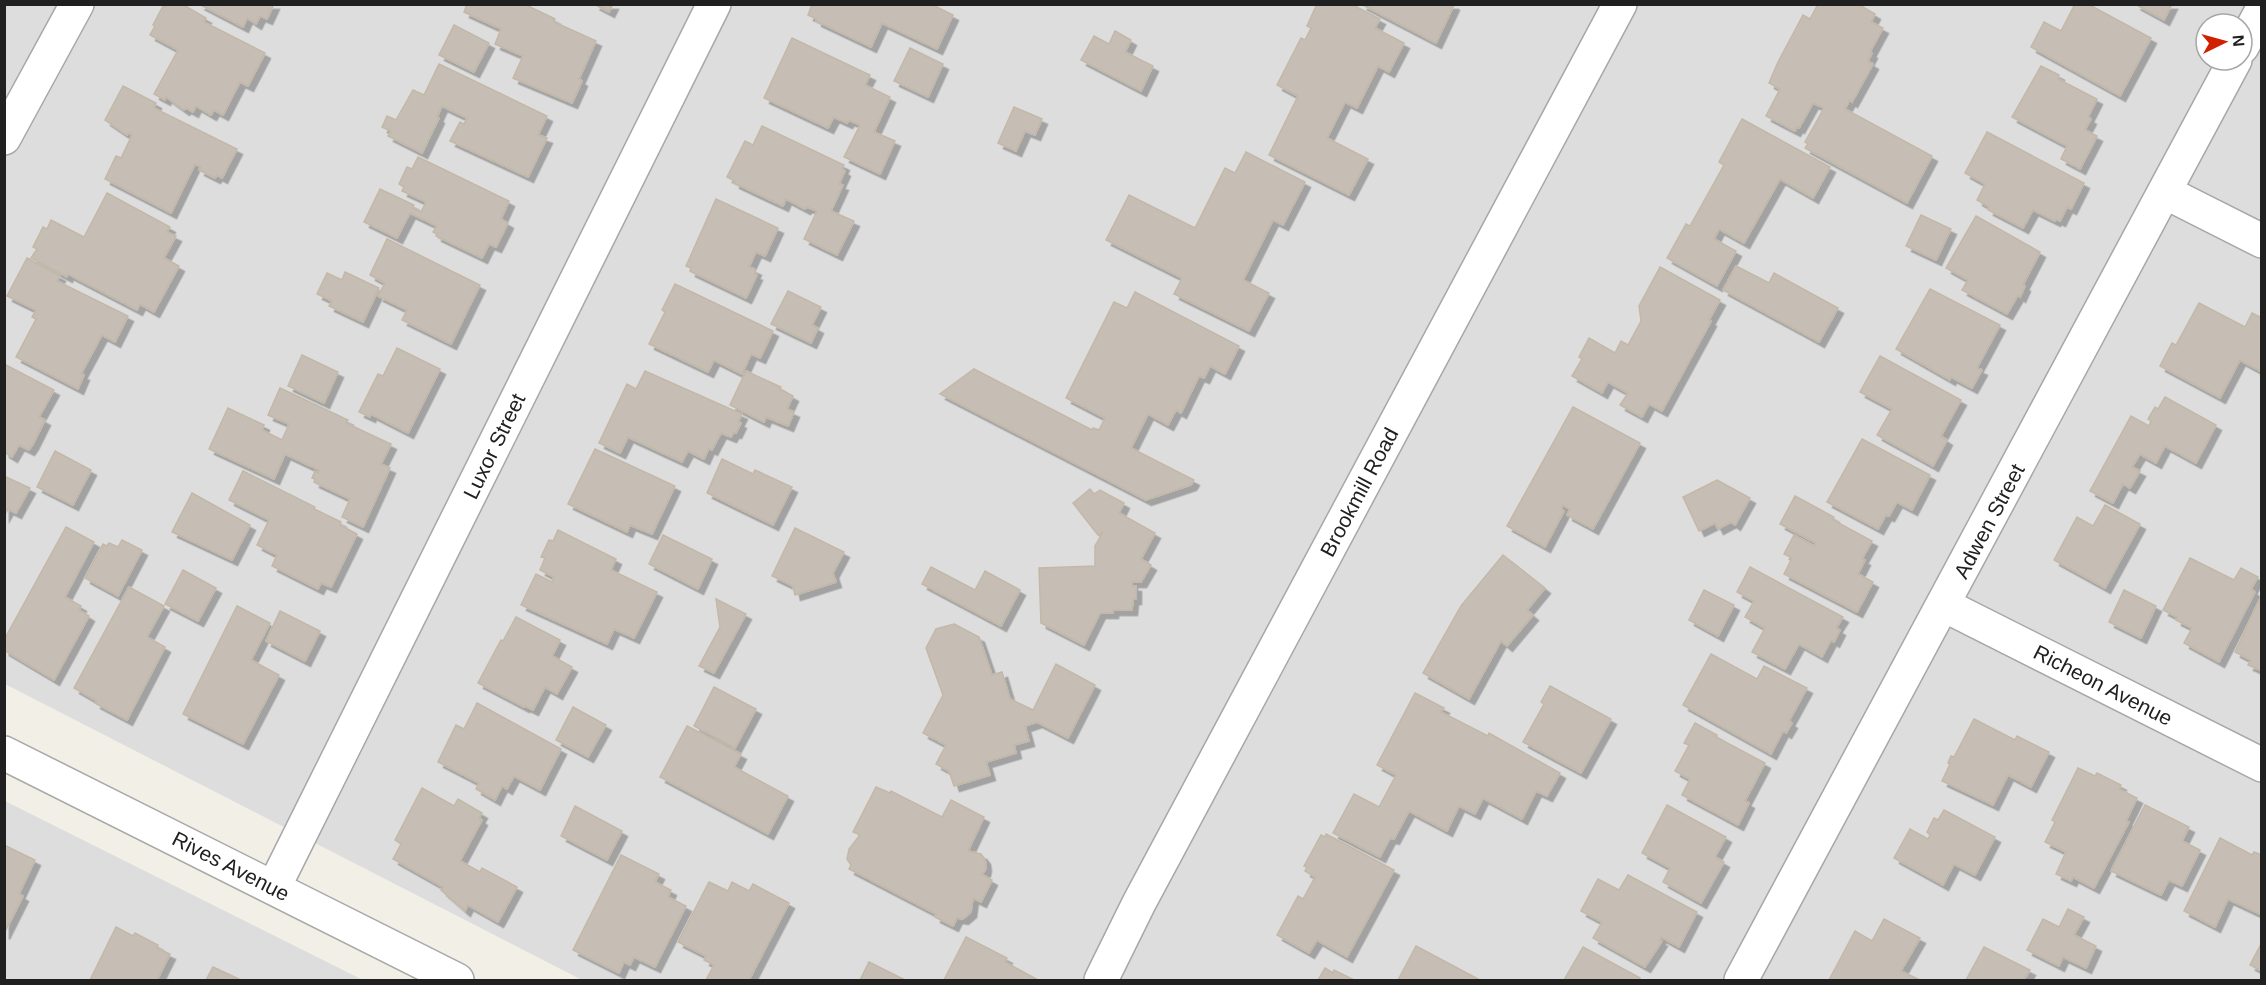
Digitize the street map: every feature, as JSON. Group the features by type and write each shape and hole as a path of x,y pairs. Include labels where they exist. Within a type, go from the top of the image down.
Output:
{"street":[{"path":"4,138 77,4"},
{"name":"Luxor Street","path":"274,888 714,4"},
{"name":"Brookmill Road","path":"1101,981 1139,903 1620,4"},
{"path":"2254,25 2262,10"},
{"name":"Adwen Street","path":"1741,981 2229,72"},
{"path":"2165,192 2262,241"},
{"name":"Richeon Avenue","path":"1944,605 2262,765"},
{"name":"Rives Avenue","path":"4,753 457,981"}],"shaded area":[{"path":"4,5 2261,5 2261,980 582,980 5,684"},
{"path":"5,801 363,980 5,980"}],"building":[{"path":"166,4 182,4 206,18 204,22 265,53 248,86 240,82 223,115 214,110 211,115 196,106 193,112 186,108 184,110 166,97 165,100 154,94 178,50 150,35 155,26 153,25"},
{"path":"199,4 274,4 267,19 260,16 256,24 247,18 243,27"},
{"path":"467,4 524,4 555,19 554,22 596,41 579,79 582,81 572,103 513,78 523,56 495,44 501,29 464,12"},
{"path":"594,4 613,4 609,12"},
{"path":"812,4 931,4 953,15 937,49 882,23 871,47 816,21 817,19 808,15"},
{"path":"1317,4 1351,4 1380,19 1375,28 1404,43 1389,72 1378,66 1357,108 1345,102 1327,138 1368,159 1349,195 1269,155 1298,96 1277,85 1301,38 1305,40 1311,28 1307,26"},
{"path":"1361,4 1453,4 1454,5 1436,43"},
{"path":"1818,4 1858,4 1875,14 1871,22 1883,28 1870,52 1872,53 1868,61 1873,64 1852,102 1850,100 1845,109 1932,156 1907,203 1805,148 1808,144 1805,142 1824,108 1813,103 1795,131 1766,116 1780,89 1769,83 1778,62 1803,15 1810,19"},
{"path":"2075,4 2088,4 2151,38 2120,96 2031,47 2044,22 2061,31"},
{"path":"2135,4 2172,4 2164,20"},
{"path":"454,25 489,43 474,72 439,55"},
{"path":"1115,31 1131,40 1125,52 1153,66 1141,91 1081,60 1094,36 1109,44"},
{"path":"792,38 870,75 865,85 890,97 874,132 895,141 880,174 844,157 860,125 849,120 847,123 834,117 828,128 764,98"},
{"path":"910,48 943,64 928,97 894,81"},
{"path":"439,64 547,116 538,135 547,138 528,177 450,141 460,122 464,124 467,118 442,106 437,117 439,118 422,153 388,136 391,131 382,127 387,116 396,120 413,90 424,95"},
{"path":"2041,66 2059,75 2058,79 2097,99 2088,117 2091,119 2085,130 2097,136 2080,169 2061,159 2067,146 2012,117"},
{"path":"123,86 156,103 154,108 237,149 222,178 217,175 215,178 199,170 201,167 195,164 171,213 105,179 116,156 121,158 132,135 128,133 127,135 105,120"},
{"path":"1014,107 1042,119 1035,135 1025,131 1016,151 998,143"},
{"path":"1742,119 1830,167 1813,198 1780,179 1744,243 1719,229 1714,239 1736,251 1717,286 1667,258 1686,224 1690,226 1724,165 1719,162"},
{"path":"762,126 844,165 842,169 845,171 839,184 843,185 831,211 854,221 837,255 804,239 817,211 807,207 805,209 786,199 783,206 734,183 735,181 727,177 745,141 753,145"},
{"path":"1987,132 2084,183 2071,209 2067,207 2060,221 2056,219 2055,221 2033,210 2023,228 1988,210 1989,207 1977,200 1985,184 1965,173"},
{"path":"1246,152 1305,182 1283,225 1273,220 1243,280 1269,293 1249,331 1174,294 1182,278 1106,240 1129,195 1195,228 1225,168 1235,173"},
{"path":"418,157 509,201 501,219 508,223 496,247 489,244 482,258 436,236 437,234 433,232 437,226 410,213 397,238 364,222 380,189 414,205 412,208 421,212 426,202 402,191 404,187 399,184 407,167 412,169"},
{"path":"107,193 170,227 167,232 176,236 164,258 179,266 154,312 140,304 137,310 68,274 67,277 31,258 37,249 33,247 43,227 47,229 51,220 84,237"},
{"path":"716,199 778,228 765,256 756,252 749,267 756,270 754,274 757,275 746,298 690,271 691,268 686,266"},
{"path":"1921,215 1951,229 1936,260 1906,246"},
{"path":"1976,216 2040,252 2023,285 2025,286 2020,297 2018,295 2007,314 1962,290 1968,280 1946,268"},
{"path":"387,239 480,285 451,344 402,320 407,310 378,296 385,283 370,275"},
{"path":"27,258 60,276 57,281 128,316 115,342 102,335 81,374 84,375 78,389 16,357 36,319 32,317 36,310 7,296"},
{"path":"1736,266 1769,283 1774,273 1838,308 1819,342 1723,290"},
{"path":"1660,267 1720,300 1662,411 1649,404 1642,417 1620,405 1628,393 1608,382 1602,393 1572,376 1582,359 1579,357 1589,338 1615,353 1621,341 1628,345 1641,321 1639,306"},
{"path":"345,272 379,288 363,322 329,306 332,301 317,294 327,273 342,280"},
{"path":"675,284 773,331 760,358 751,354 742,374 714,360 708,372 649,344 665,312 662,310"},
{"path":"1930,289 2000,325 1977,368 1982,370 1972,388 1951,377 1950,380 1896,349"},
{"path":"788,291 821,307 812,325 818,328 811,343 771,324"},
{"path":"1135,292 1239,346 1225,374 1210,366 1204,378 1199,376 1181,413 1176,410 1168,425 1148,414 1131,448 1194,480 1191,485 1146,500 940,394 974,369 1092,430 1093,428 1099,430 1105,418 1066,398 1114,302 1127,308"},
{"path":"2199,303 2245,327 2252,313 2262,318 2262,372 2240,360 2220,398 2160,366 2172,343 2176,345"},
{"path":"397,348 440,369 408,433 371,414 370,417 359,412 378,374 383,376"},
{"path":"302,355 338,372 324,403 288,386"},
{"path":"1880,356 1961,400 1941,436 1947,440 1933,466 1877,435 1892,409 1860,392"},
{"path":"4,364 54,390 39,417 45,420 33,444 29,450 19,445 12,457 4,452"},
{"path":"645,371 742,414 736,433 734,432 731,437 721,433 712,450 709,448 704,459 688,451 682,462 628,437 620,453 599,443 627,384 636,389"},
{"path":"746,371 781,387 780,389 793,396 787,409 794,412 788,426 766,417 764,422 730,405"},
{"path":"280,388 348,420 346,423 391,444 381,464 390,468 363,527 342,517 350,499 314,482 315,479 312,478 315,471 318,473 319,470 285,454 274,479 209,449 228,408 264,425 262,430 282,440 289,424 268,415"},
{"path":"2165,397 2216,425 2196,463 2165,446 2156,463 2140,454 2132,467 2140,471 2130,488 2123,484 2113,503 2090,491 2131,416 2149,426 2151,421 2148,419"},
{"path":"1573,407 1640,443 1593,529 1567,515 1570,509 1563,505 1561,509 1564,511 1545,547 1507,526"},
{"path":"1862,439 1930,475 1912,510 1897,502 1878,529 1827,502"},
{"path":"595,449 675,486 652,534 630,525 627,532 568,504"},
{"path":"55,451 91,470 73,505 37,487"},
{"path":"722,459 753,474 755,470 792,487 773,525 707,493"},
{"path":"243,471 315,507 314,509 341,522 340,525 357,534 331,587 321,583 318,589 272,566 277,555 257,545 269,520 229,500"},
{"path":"4,476 30,488 16,513 8,509 4,516"},
{"path":"1717,480 1750,498 1735,525 1731,522 1718,529 1715,523 1699,531 1683,497"},
{"path":"1090,489 1094,494 1100,490 1124,503 1119,513 1155,533 1141,559 1151,565 1141,582 1132,582 1132,586 1136,586 1136,599 1133,599 1132,610 1100,613 1084,645 1041,623 1039,568 1095,566 1095,546 1103,532 1098,535 1073,503"},
{"path":"192,493 250,525 232,560 172,532"},
{"path":"1795,496 1872,541 1862,559 1865,560 1858,574 1873,582 1857,612 1784,574 1792,558 1784,554 1794,535 1814,546 1816,543 1780,524"},
{"path":"2105,505 2140,524 2105,588 2054,560 2077,517 2093,526"},
{"path":"66,527 94,542 65,597 81,606 79,610 89,616 54,680 4,650 4,640"},
{"path":"795,528 844,552 833,573 836,582 795,595 793,586 772,576"},
{"path":"558,530 616,559 611,570 657,592 634,638 614,629 607,644 521,605 536,574 552,582 554,577 540,570 545,558 541,557 549,540 553,541"},
{"path":"663,535 712,559 698,589 649,564"},
{"path":"122,540 142,550 118,596 85,578 103,544 107,546 109,543 118,547"},
{"path":"1503,555 1545,588 1527,610 1533,615 1507,646 1501,641 1469,699 1423,673 1461,606"},
{"path":"2190,558 2234,580 2241,568 2258,577 2251,589 2255,592 2219,662 2184,643 2192,628 2163,610"},
{"path":"931,567 975,590 985,571 1020,590 1001,626 922,584"},
{"path":"1750,567 1843,617 1836,628 1840,630 1834,642 1831,640 1822,657 1799,644 1785,669 1752,652 1765,628 1745,617 1754,601 1737,592"},
{"path":"183,570 216,588 198,621 165,604"},
{"path":"129,587 164,606 147,637 165,647 127,720 95,703 97,701 74,688"},
{"path":"1704,590 1734,605 1718,636 1689,620"},
{"path":"2124,590 2156,606 2141,638 2109,622"},
{"path":"2262,594 2262,671 2248,665 2251,660 2235,652"},
{"path":"716,599 746,614 714,673 699,666 720,627"},
{"path":"237,606 270,623 251,660 279,675 243,744 183,714"},
{"path":"280,611 320,631 305,661 266,641"},
{"path":"516,617 560,640 552,656 572,667 557,694 545,687 533,710 478,683"},
{"path":"954,624 979,637 992,675 1002,672 1010,699 1033,710 1056,664 1095,685 1068,738 1037,722 1025,726 1029,741 1014,745 1016,753 986,762 990,775 954,786 949,771 936,764 946,745 923,733 943,695 926,648 936,629"},
{"path":"1711,654 1757,679 1764,666 1807,688 1789,721 1792,723 1786,733 1783,731 1771,754 1683,705"},
{"path":"1550,686 1611,719 1581,773 1523,742 1544,704 1541,702"},
{"path":"714,687 756,709 735,748 694,726"},
{"path":"1415,693 1444,708 1441,712 1488,736 1489,733 1560,773 1547,796 1536,791 1522,819 1483,798 1475,814 1459,806 1447,831 1409,811 1394,839 1390,838 1380,857 1333,833 1354,794 1379,807 1396,775 1377,765"},
{"path":"477,703 561,749 540,790 514,776 507,789 502,786 495,800 476,789 479,783 438,762 456,725 464,729"},
{"path":"573,707 606,725 588,757 556,740"},
{"path":"1974,719 2015,740 2017,736 2049,752 2031,787 2008,775 1993,805 1942,781 1951,756 1954,757"},
{"path":"1695,723 1765,763 1745,801 1749,803 1738,825 1682,795 1690,779 1675,771 1689,745 1684,743"},
{"path":"687,726 741,754 734,767 788,796 768,834 660,777"},
{"path":"2078,768 2095,776 2097,773 2121,785 2119,789 2137,798 2126,821 2129,822 2094,888 2073,877 2071,881 2056,874 2066,852 2045,842 2055,822 2052,820"},
{"path":"876,787 890,793 891,791 942,817 951,800 984,817 968,851 981,854 986,866 985,871 981,874 992,880 981,902 973,898 971,912 963,919 957,918 953,926 935,917 936,914 849,869 851,865 847,859 849,849 860,835 853,832"},
{"path":"422,788 454,806 458,799 482,813 479,818 482,820 460,861 480,872 482,868 517,887 498,922 468,905 465,911 441,890 443,887 393,859 401,844 395,840"},
{"path":"1667,805 1726,837 1715,857 1724,862 1701,903 1663,882 1670,868 1642,853"},
{"path":"2145,805 2189,827 2182,841 2200,850 2182,886 2169,880 2161,895 2111,871"},
{"path":"575,806 622,831 607,860 561,836"},
{"path":"1944,810 1995,837 1975,875 1954,864 1943,885 1894,858 1910,829 1928,839 1930,835 1927,832 1934,818 1938,820"},
{"path":"1326,834 1394,870 1347,957 1317,940 1309,953 1277,935 1298,896 1303,899 1315,877 1305,871 1307,867 1304,866 1321,835 1325,837"},
{"path":"2220,838 2252,855 2254,852 2262,855 2262,915 2228,899 2215,927 2184,911"},
{"path":"4,845 35,860 19,894 23,896 4,934"},
{"path":"621,855 659,874 655,882 671,890 668,897 686,906 655,967 634,957 630,965 624,962 619,973 573,950"},
{"path":"1628,875 1697,912 1679,947 1661,937 1659,940 1662,941 1645,967 1593,938 1602,922 1581,911 1598,879 1619,890"},
{"path":"709,882 728,891 732,882 749,891 753,884 789,903 749,980 706,980 714,965 704,960 706,956 678,942"},
{"path":"2068,909 2084,917 2074,935 2096,946 2086,968 2063,957 2059,966 2027,950 2043,919 2059,927"},
{"path":"1884,919 1920,938 1901,971 1920,980 1829,980 1855,931 1872,941"},
{"path":"116,927 133,936 135,933 170,954 157,980 90,980"},
{"path":"966,937 1007,958 1005,962 1038,980 944,980"},
{"path":"2262,942 2262,971 2250,965"},
{"path":"1416,946 1478,979 1398,980"},
{"path":"1583,947 1640,978 1638,980 1564,980"},
{"path":"1984,947 2030,970 2024,980 1966,980"},
{"path":"869,962 905,980 860,980"},
{"path":"213,967 241,980 206,980"},
{"path":"1325,968 1333,973 1334,970 1354,980 1318,980"}]}
